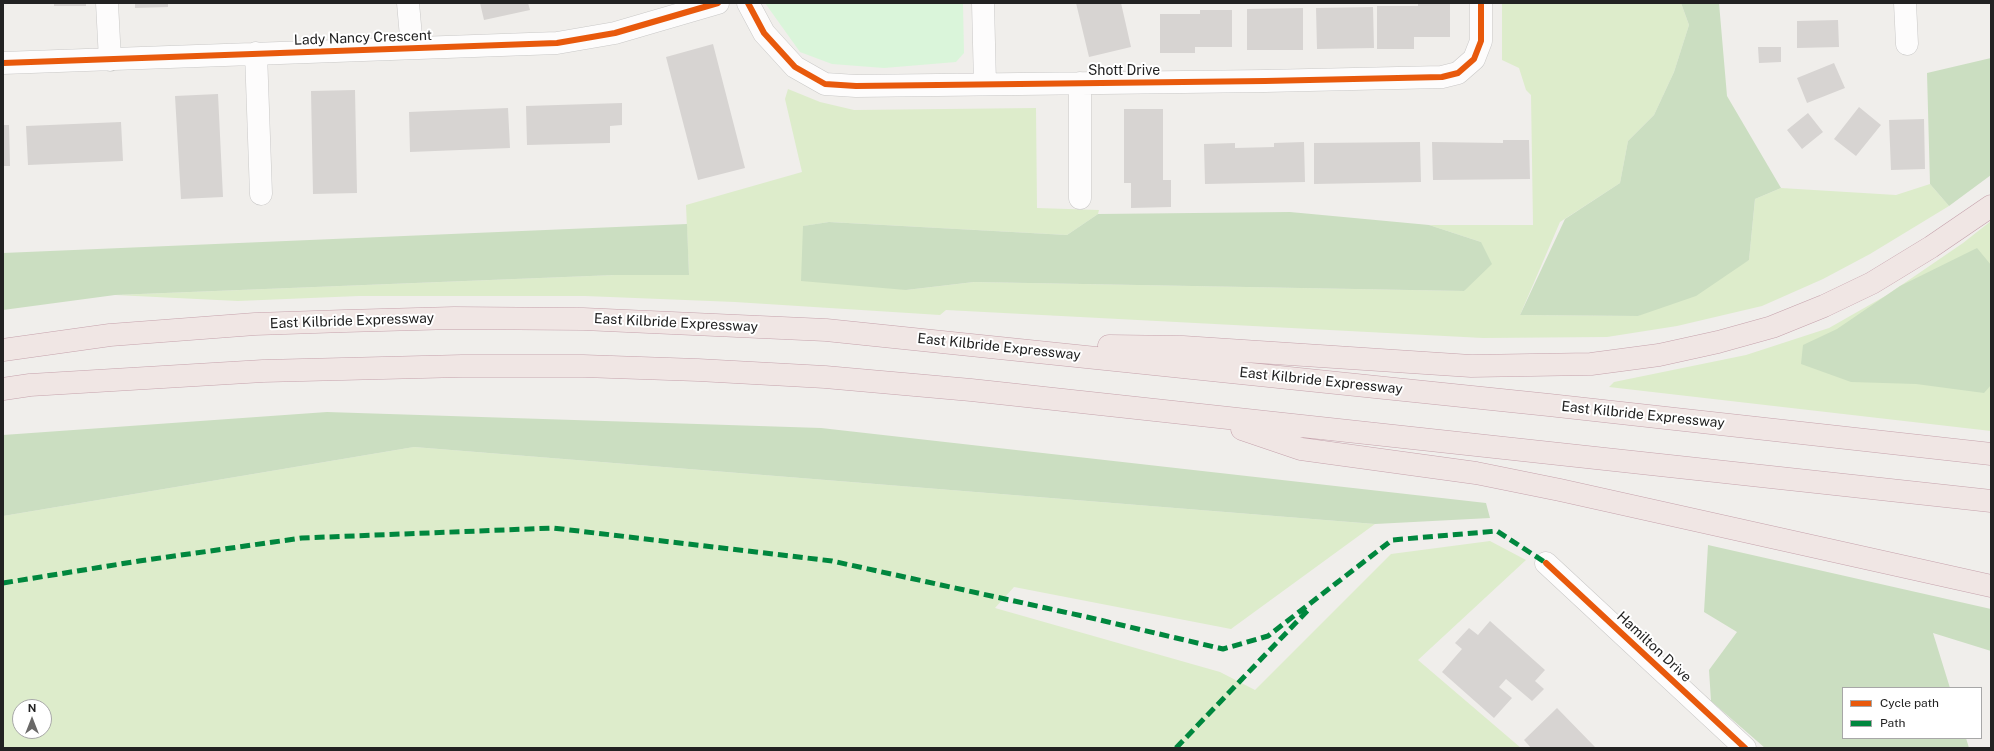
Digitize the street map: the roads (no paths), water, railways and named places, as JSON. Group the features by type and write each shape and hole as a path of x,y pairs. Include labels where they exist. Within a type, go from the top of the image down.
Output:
{"highway":[{"path":"966,343 1183,347 1471,366 1583,364 1614,361 1659,354 1718,342 1772,327 1811,311 1872,283 1991,206"},
{"name":"East Kilbride Expressway","path":"3,350 110,335 247,324 454,318 583,319 819,330 966,343 1991,454"},
{"path":"3,390 30,385 263,371 446,366 584,366 698,370 825,377 971,390 1991,502"},
{"path":"1203,416 1301,449 1476,473 1560,490 1991,586"}],"street":[{"path":"107,3 110,60"},
{"name":"Lady Nancy Crescent","path":"408,3 412,48"},
{"name":"Lady Nancy Crescent","path":"3,63 557,43 615,33 718,3"},
{"name":"Shott Drive","path":"748,3 764,33 795,67 825,84 856,86 1442,77 1458,73 1474,59 1481,41 1481,3"},
{"path":"983,3 985,84"},
{"path":"1905,3 1908,44"},
{"path":"256,53 261,194"},
{"path":"1080,83 1080,198"},
{"name":"Hamilton Drive","path":"1546,563 1745,748"}]}
